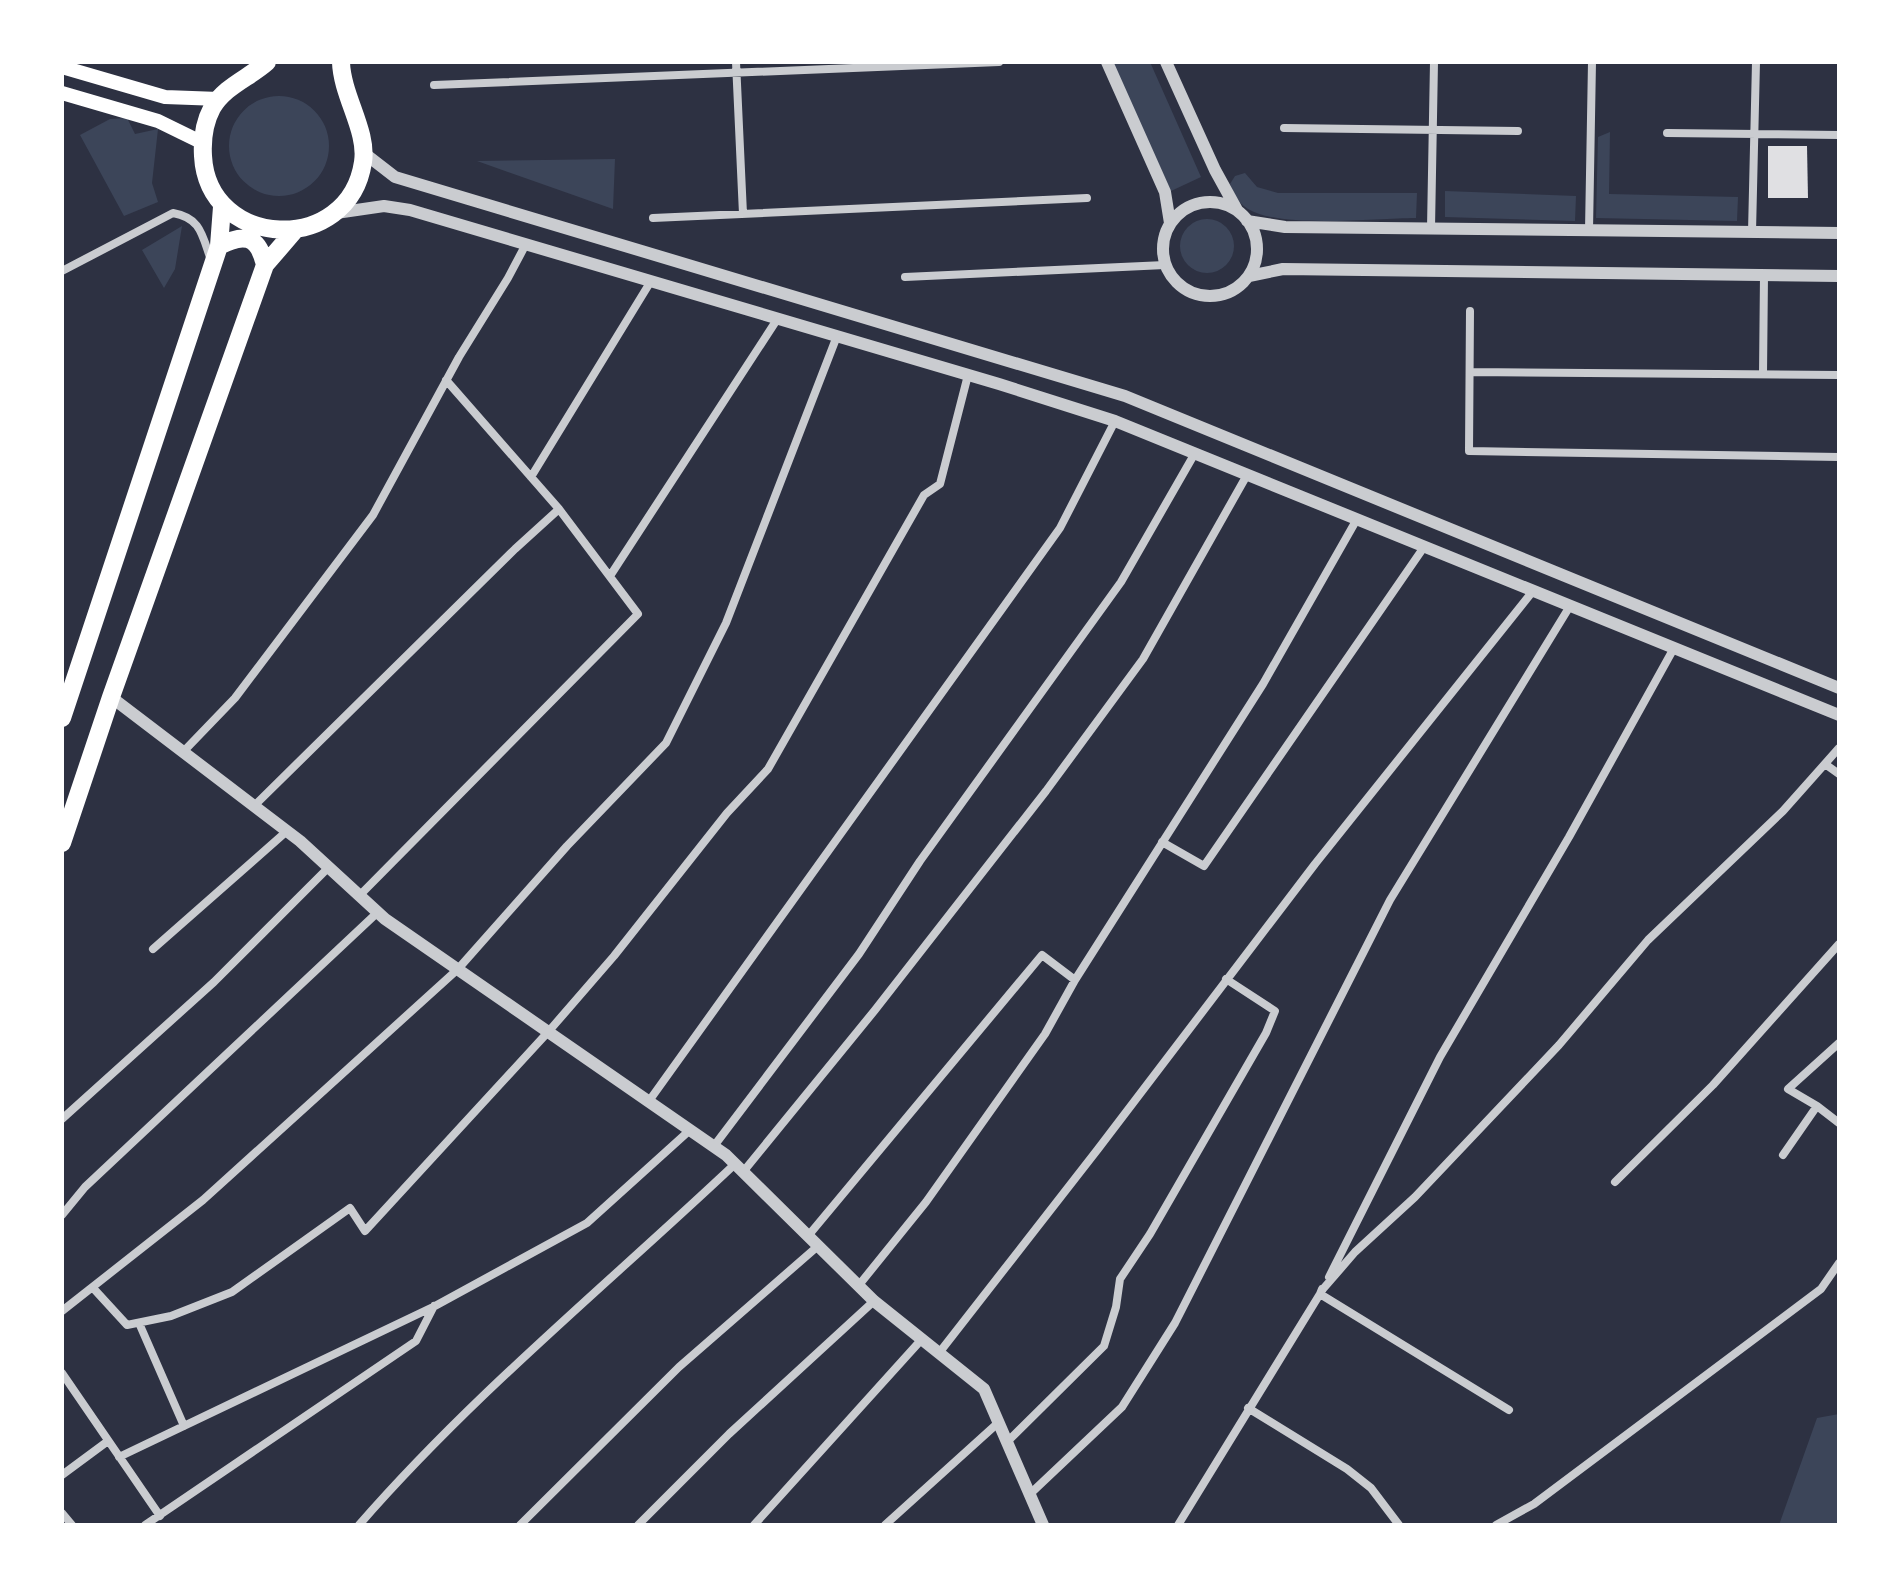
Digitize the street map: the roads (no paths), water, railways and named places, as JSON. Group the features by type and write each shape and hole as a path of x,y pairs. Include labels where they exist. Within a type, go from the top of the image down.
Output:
{"highway":[{"path":"267,63 219,99 207,120 203,143 204,168 222,207 253,224 296,229 315,224 336,213 344,206 358,181 364,153 362,139 341,71"},
{"path":"62,718 213,266 219,246 222,207"},
{"path":"62,843 265,265 296,229"},
{"path":"219,246 236,237 251,240 262,250 265,265"}],"main road":[{"path":"62,67 165,97 219,99"},
{"path":"62,93 158,121 203,143"}],"street":[{"path":"736,62 743,214"},
{"path":"434,85 999,62"},
{"path":"1107,62 1165,192 1170,223"},
{"path":"1166,62 1215,170 1254,234 1257,248 1249,276 1239,287 1211,297 1196,295 1183,288 1172,278 1162,250 1170,223 1181,212 1208,202 1237,210"},
{"path":"1431,228 1434,62"},
{"path":"1589,230 1592,62"},
{"path":"1752,232 1756,62"},
{"path":"1284,128 1518,131"},
{"path":"1667,133 1839,135"},
{"path":"364,153 395,177 1125,396 1839,688"},
{"path":"653,218 1087,198"},
{"path":"336,213 384,206 410,210 1115,421 1839,715"},
{"path":"62,271 173,213 189,216 200,230 213,266"},
{"path":"1247,221 1285,227 1839,233"},
{"path":"183,752 235,698 373,515 446,380 526,244"},
{"path":"905,277 1165,265"},
{"path":"1249,276 1283,269 1839,276"},
{"path":"1763,374 1764,275"},
{"path":"531,477 651,281"},
{"path":"1470,311 1470,372 1469,451 1470,311"},
{"path":"610,576 778,318"},
{"path":"62,1311 94,1289 203,1200 458,969 567,846 666,743 726,623 837,336"},
{"path":"999,384 1007,360"},
{"path":"1470,372 1839,375"},
{"path":"94,1289 127,1325 139,1323 171,1316 232,1292 350,1208 365,1231 549,1031 614,956 727,813 768,769 924,495 940,484 968,375"},
{"path":"360,895 638,614 559,509 446,380"},
{"path":"649,1101 1060,528 1115,421"},
{"path":"1469,451 1839,457"},
{"path":"714,1146 859,954 928,849 1121,582 1195,453"},
{"path":"359,1525 516,1364 739,1168 875,1010 1046,791 1143,659 1247,475"},
{"path":"254,806 559,509"},
{"path":"859,1285 926,1202 1045,1034 1075,980 1263,684 1357,519"},
{"path":"1162,842 1204,866 1424,547"},
{"path":"939,1353 1226,979 1533,591"},
{"path":"1030,1494 1122,1407 1175,1323 1390,900 1570,606"},
{"path":"1178,1525 1320,1294 1440,1057 1569,837 1674,648"},
{"path":"111,697 287,831 378,912 714,1146 739,1168 874,1301 984,1389 1043,1525"},
{"path":"1320,1294 1355,1252 1415,1197 1559,1045 1648,940 1783,811 1839,748"},
{"path":"1825,764 1839,774"},
{"path":"153,949 287,831"},
{"path":"62,1119 214,982 329,867"},
{"path":"62,1215 85,1187 378,912"},
{"path":"1615,1182 1713,1085 1839,944"},
{"path":"808,1236 1042,955 1075,980"},
{"path":"1007,1442 1104,1346 1116,1307 1120,1279 1150,1234 1266,1033 1275,1011 1226,979"},
{"path":"1839,1043 1788,1089 1839,1123"},
{"path":"1783,1155 1817,1106"},
{"path":"119,1457 435,1306 587,1223 690,1130"},
{"path":"520,1525 679,1367 818,1246"},
{"path":"1496,1525 1534,1504 1821,1289 1839,1263"},
{"path":"1320,1294 1509,1410"},
{"path":"638,1525 729,1434 874,1301"},
{"path":"145,1525 416,1341 435,1306"},
{"path":"139,1323 184,1426"},
{"path":"754,1525 922,1339"},
{"path":"62,1373 160,1516"},
{"path":"1248,1408 1347,1469 1371,1488 1399,1525"},
{"path":"885,1525 999,1422"},
{"path":"62,1475 108,1441"},
{"path":"62,1513 72,1525"}]}
